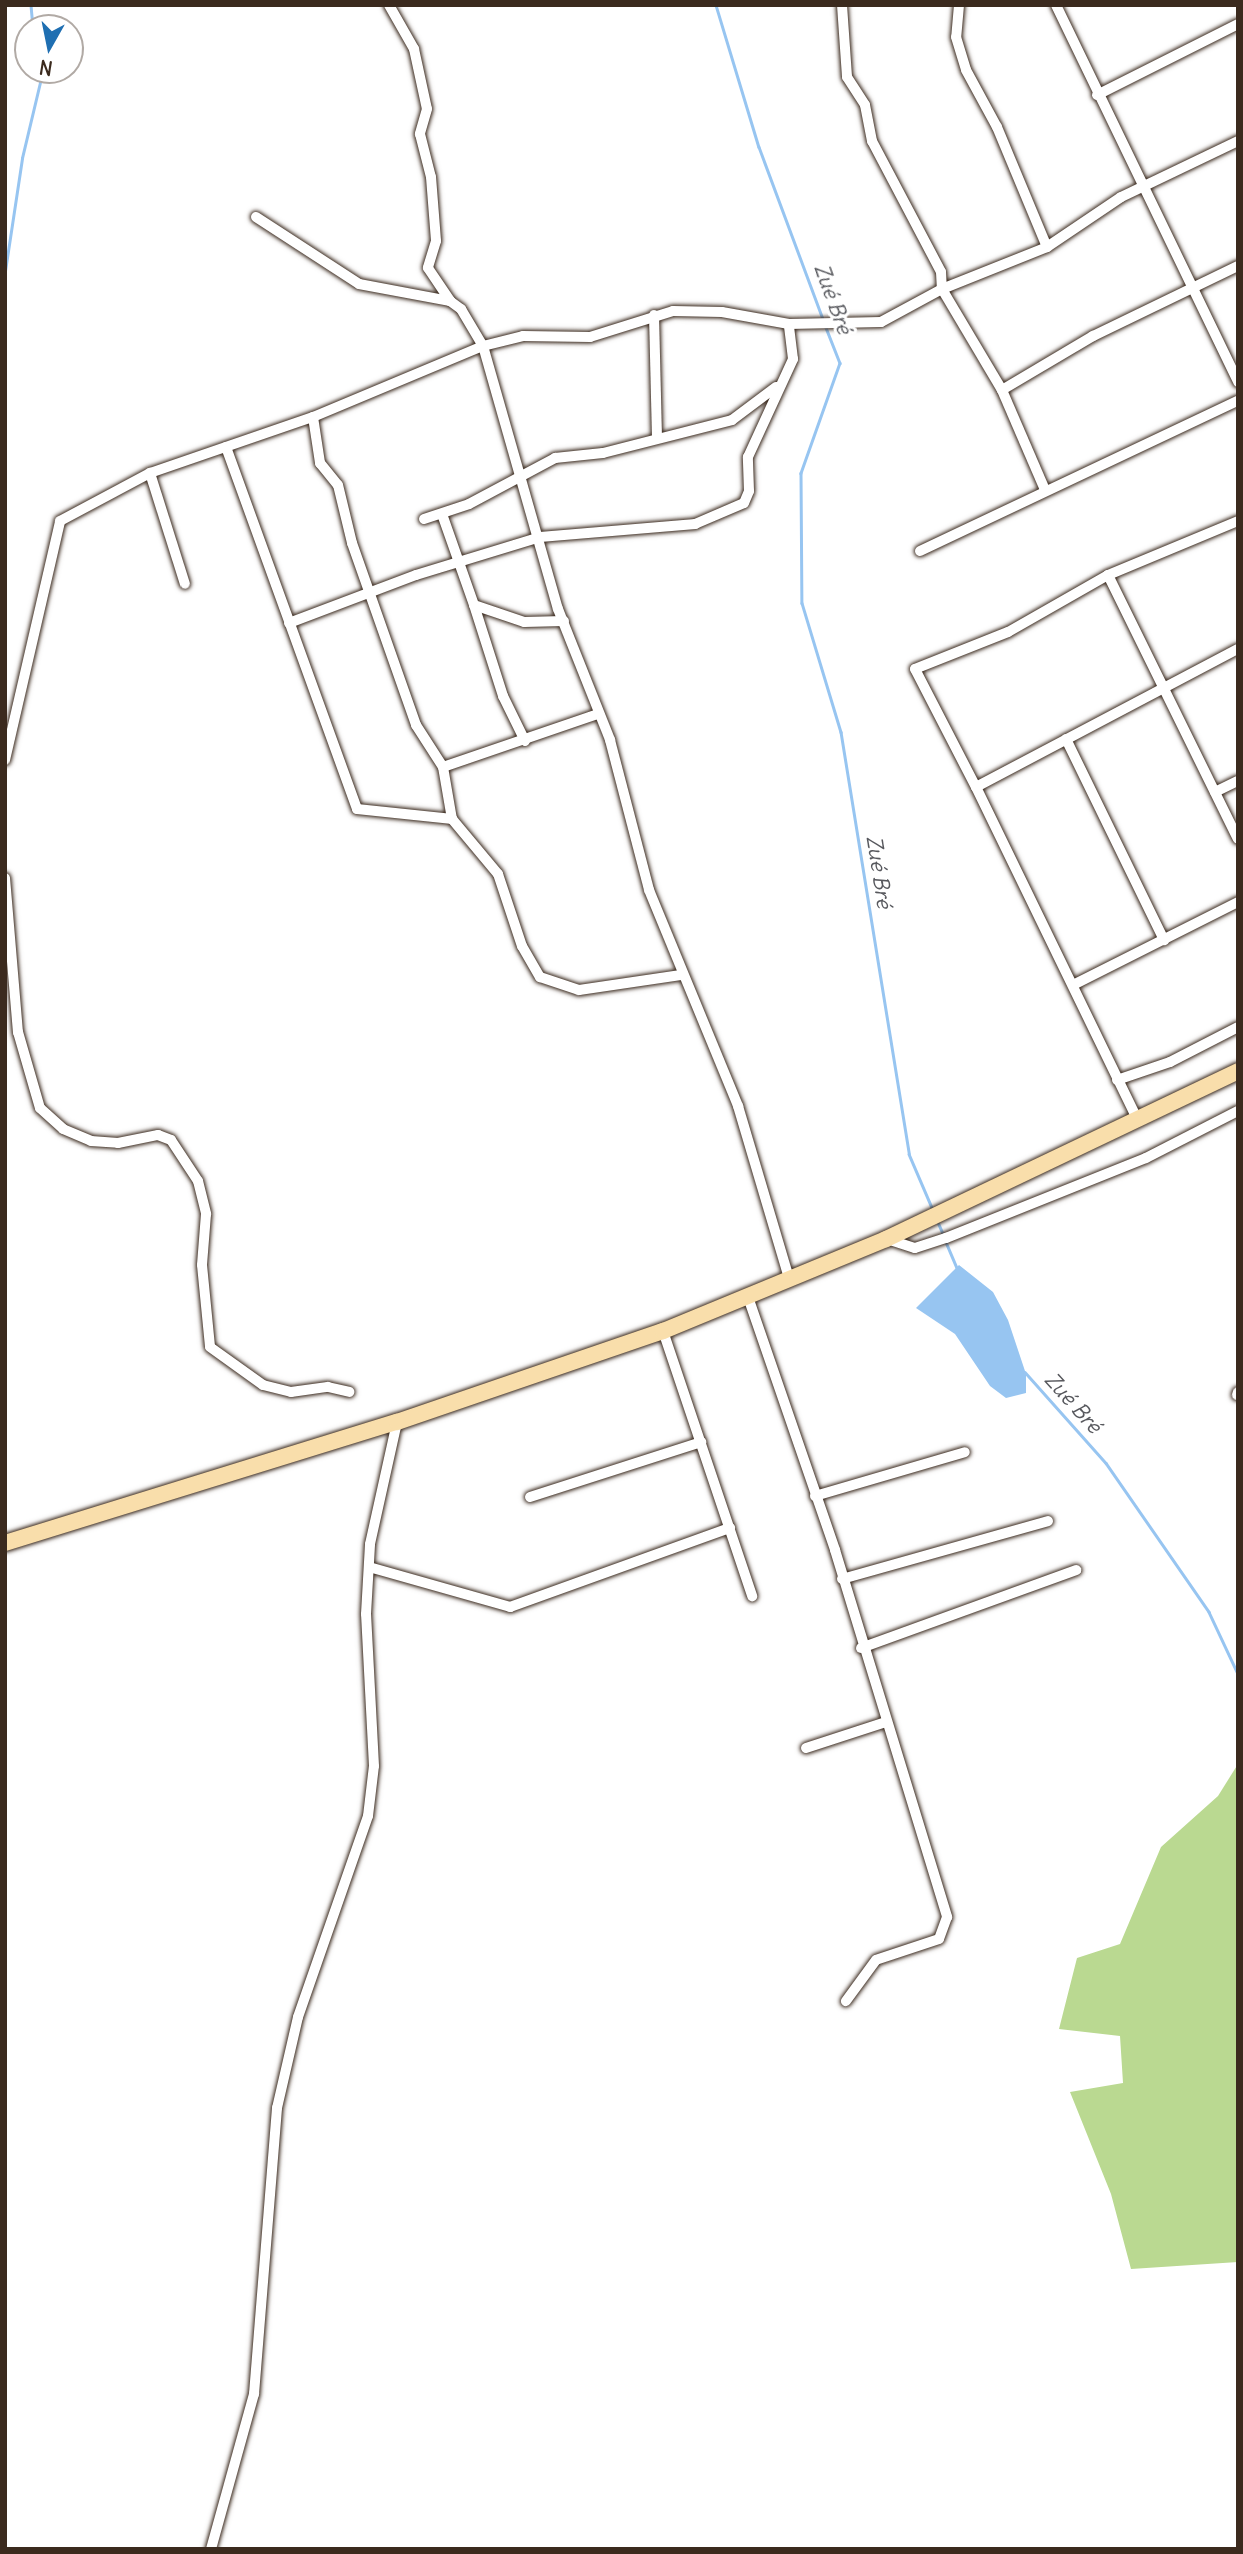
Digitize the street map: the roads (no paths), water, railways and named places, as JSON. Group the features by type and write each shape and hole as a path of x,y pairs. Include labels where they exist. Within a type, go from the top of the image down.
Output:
{"main road":[{"path":"5,1542 397,1422 663,1331 886,1239 1238,1071"}],"street":[{"path":"389,5 414,50 427,109 420,134 431,177 436,241 428,268 450,301 461,309 483,346 564,621 610,740 649,890 681,975 738,1106 789,1278"},
{"path":"842,5 847,77 864,106 872,141 941,272 942,289 1002,390 1045,489"},
{"path":"959,5 956,37 966,71 1002,139 1047,247"},
{"path":"1056,5 1097,95 1238,382"},
{"path":"1097,95 1238,24"},
{"path":"5,760 60,521 150,473 313,417 483,346 523,336 590,338 654,315 722,313 789,324 881,322 942,289 1047,247 1143,187 1238,141"},
{"path":"256,218 359,284 450,301"},
{"path":"1002,390 1093,336 1192,291 1238,266"},
{"path":"654,315 657,438"},
{"path":"289,624 458,562 540,537 695,523 744,503 749,491 748,457 778,384 793,359 789,324"},
{"path":"424,519 469,504 522,472 555,458 603,453 733,420 778,384"},
{"path":"920,551 1045,489 1238,401"},
{"path":"313,417 320,463 338,485 370,593 416,725 443,766 452,820 498,874 522,946 540,978 579,990 681,975"},
{"path":"226,447 357,809 452,820"},
{"path":"150,473 185,584"},
{"path":"442,514 503,696 525,741"},
{"path":"1138,1121 976,787 915,669 1008,632 1108,575 1238,521"},
{"path":"1108,575 1238,839"},
{"path":"474,605 524,622 564,621"},
{"path":"976,787 1238,649"},
{"path":"443,766 495,745 525,741 598,714"},
{"path":"1066,739 1164,940"},
{"path":"1215,792 1238,781"},
{"path":"5,878 18,1032 40,1108 63,1129 91,1141 118,1143 158,1135 170,1140 198,1181 206,1213 202,1265 209,1347 263,1385 291,1392 328,1387 349,1392"},
{"path":"1073,985 1238,902"},
{"path":"1118,1080 1170,1062 1238,1027"},
{"path":"886,1239 915,1248 946,1238 1146,1158 1238,1111"},
{"path":"748,1297 842,1579 860,1648 918,1814 947,1917 945,1930 939,1938 876,1960 846,2001"},
{"path":"663,1331 752,1596"},
{"path":"211,2549 254,2394 277,2108 299,2017 368,1816 374,1766 369,1567 378,1494 397,1422"},
{"path":"530,1497 701,1442"},
{"path":"815,1496 965,1451"},
{"path":"842,1579 1048,1521"},
{"path":"369,1567 510,1607 730,1528"},
{"path":"860,1648 1076,1570"},
{"path":"806,1748 886,1722"}],"water":[{"path":"959,1265 993,1292 1008,1320 1026,1374 1026,1393 1006,1398 990,1386 955,1334 916,1308"}],"waterway":[{"path":"31,5 32,14"},
{"name":"Zué Bré","path":"716,5 759,147 823,319"},
{"path":"5,271 22,158 40,84"},
{"name":"Zué Bré","path":"825,325 840,363 801,473 802,603 841,732 909,1154 933,1210"},
{"name":"Zué Bré","path":"937,1220 944,1236"},
{"name":"Zué Bré","path":"946,1242 957,1268"},
{"name":"Zué Bré","path":"1025,1372 1106,1463 1209,1612 1238,1674"}]}
